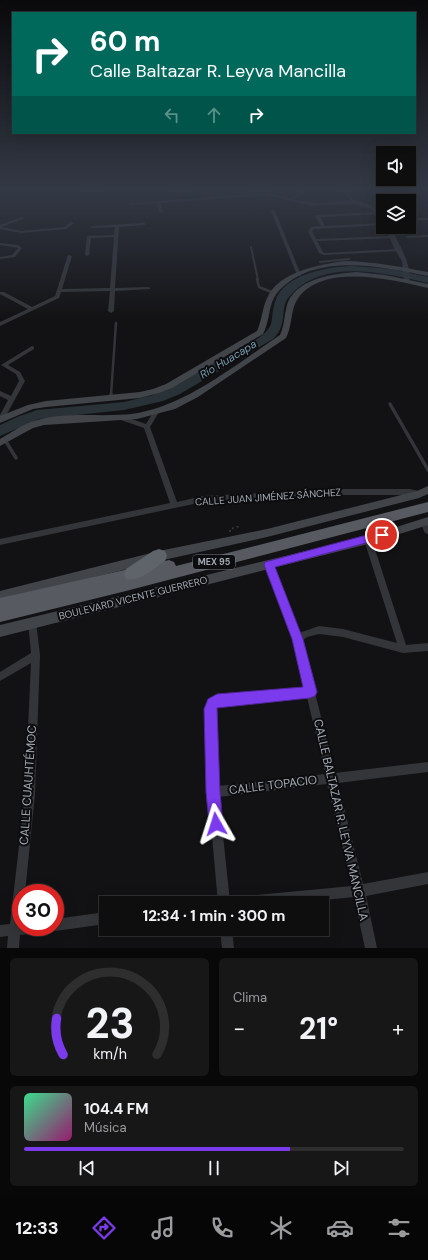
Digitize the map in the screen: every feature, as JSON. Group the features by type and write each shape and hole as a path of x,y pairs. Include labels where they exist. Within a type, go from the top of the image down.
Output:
{"highway":[{"name":"MEX 95","path":"0,604 182,564 425,495"},
{"name":"BOULEVARD VICENTE GUERRERO","path":"0,615 126,585 428,507"},
{"path":"132,574 159,556"}],"main road":[{"path":"1,419 31,407 46,404 140,395 169,386 260,332 264,325 270,300 274,293 289,279 299,274 335,262 406,268 428,274"},
{"path":"2,441 30,426 43,422 120,417 156,412 172,407 195,395 279,339 287,329 294,298 309,286 321,280 350,274 378,275 407,280 428,286"},
{"path":"0,596 159,556 267,533 425,495"},
{"name":"BOULEVARD VICENTE GUERRERO","path":"0,631 269,565 427,524"}],"street":[{"path":"282,233 299,274"},
{"path":"313,233 321,253 324,254 398,250"},
{"path":"391,234 406,268 407,280"},
{"path":"87,254 89,237 116,236 111,289 111,311"},
{"path":"407,236 428,236"},
{"path":"316,240 392,237"},
{"path":"0,244 18,246 20,248 13,256 0,258"},
{"path":"0,324 57,297 70,256"},
{"path":"59,291 148,288"},
{"path":"2,293 33,309"},
{"path":"1,419 11,398 22,381 21,377 4,365 32,348"},
{"path":"0,393 11,398"},
{"path":"147,427 156,412"},
{"path":"120,417 147,427"},
{"path":"147,427 174,505"},
{"name":"CALLE JUAN JIMÉNEZ SÁNCHEZ","path":"0,542 203,499 341,492 410,492 425,495"},
{"path":"368,540 403,649"},
{"name":"CALLE BALTAZAR R. LEYVA MANCILLA","path":"269,565 297,639 332,778 372,948"},
{"name":"CALLE CUAUHTÉMOC","path":"20,884 30,794 36,655 32,622"},
{"path":"297,639 305,634 319,630 343,633 403,649 428,647"},
{"path":"0,677 36,655"},
{"path":"223,896 213,792 210,709 213,703 217,700 310,692"},
{"name":"CALLE TOPACIO","path":"213,792 428,767"},
{"path":"302,896 359,890 428,878"},
{"path":"64,924 99,919"},
{"path":"0,931 12,930"},
{"name":"CALLE CUAUHTÉMOC","path":"13,948 14,936"},
{"path":"227,936 228,948"}],"lane":[{"path":"251,247 260,287 274,293"},
{"path":"320,262 335,262 349,258"},
{"path":"111,398 116,323"},
{"path":"390,404 428,470"},
{"path":"2,441 16,458"}],"path":[{"path":"240,526 230,529 230,532 240,530"}],"waterway":[{"name":"Río Huacapa","path":"0,431 22,420 37,415 124,406 141,403 175,391 269,336 276,328 281,299 298,282 314,274 333,270 372,270 392,272 428,280"}],"route":[{"path":"216,824 213,792 210,709 213,703 217,700 310,692 297,639 269,565 368,540 382,535"}]}
